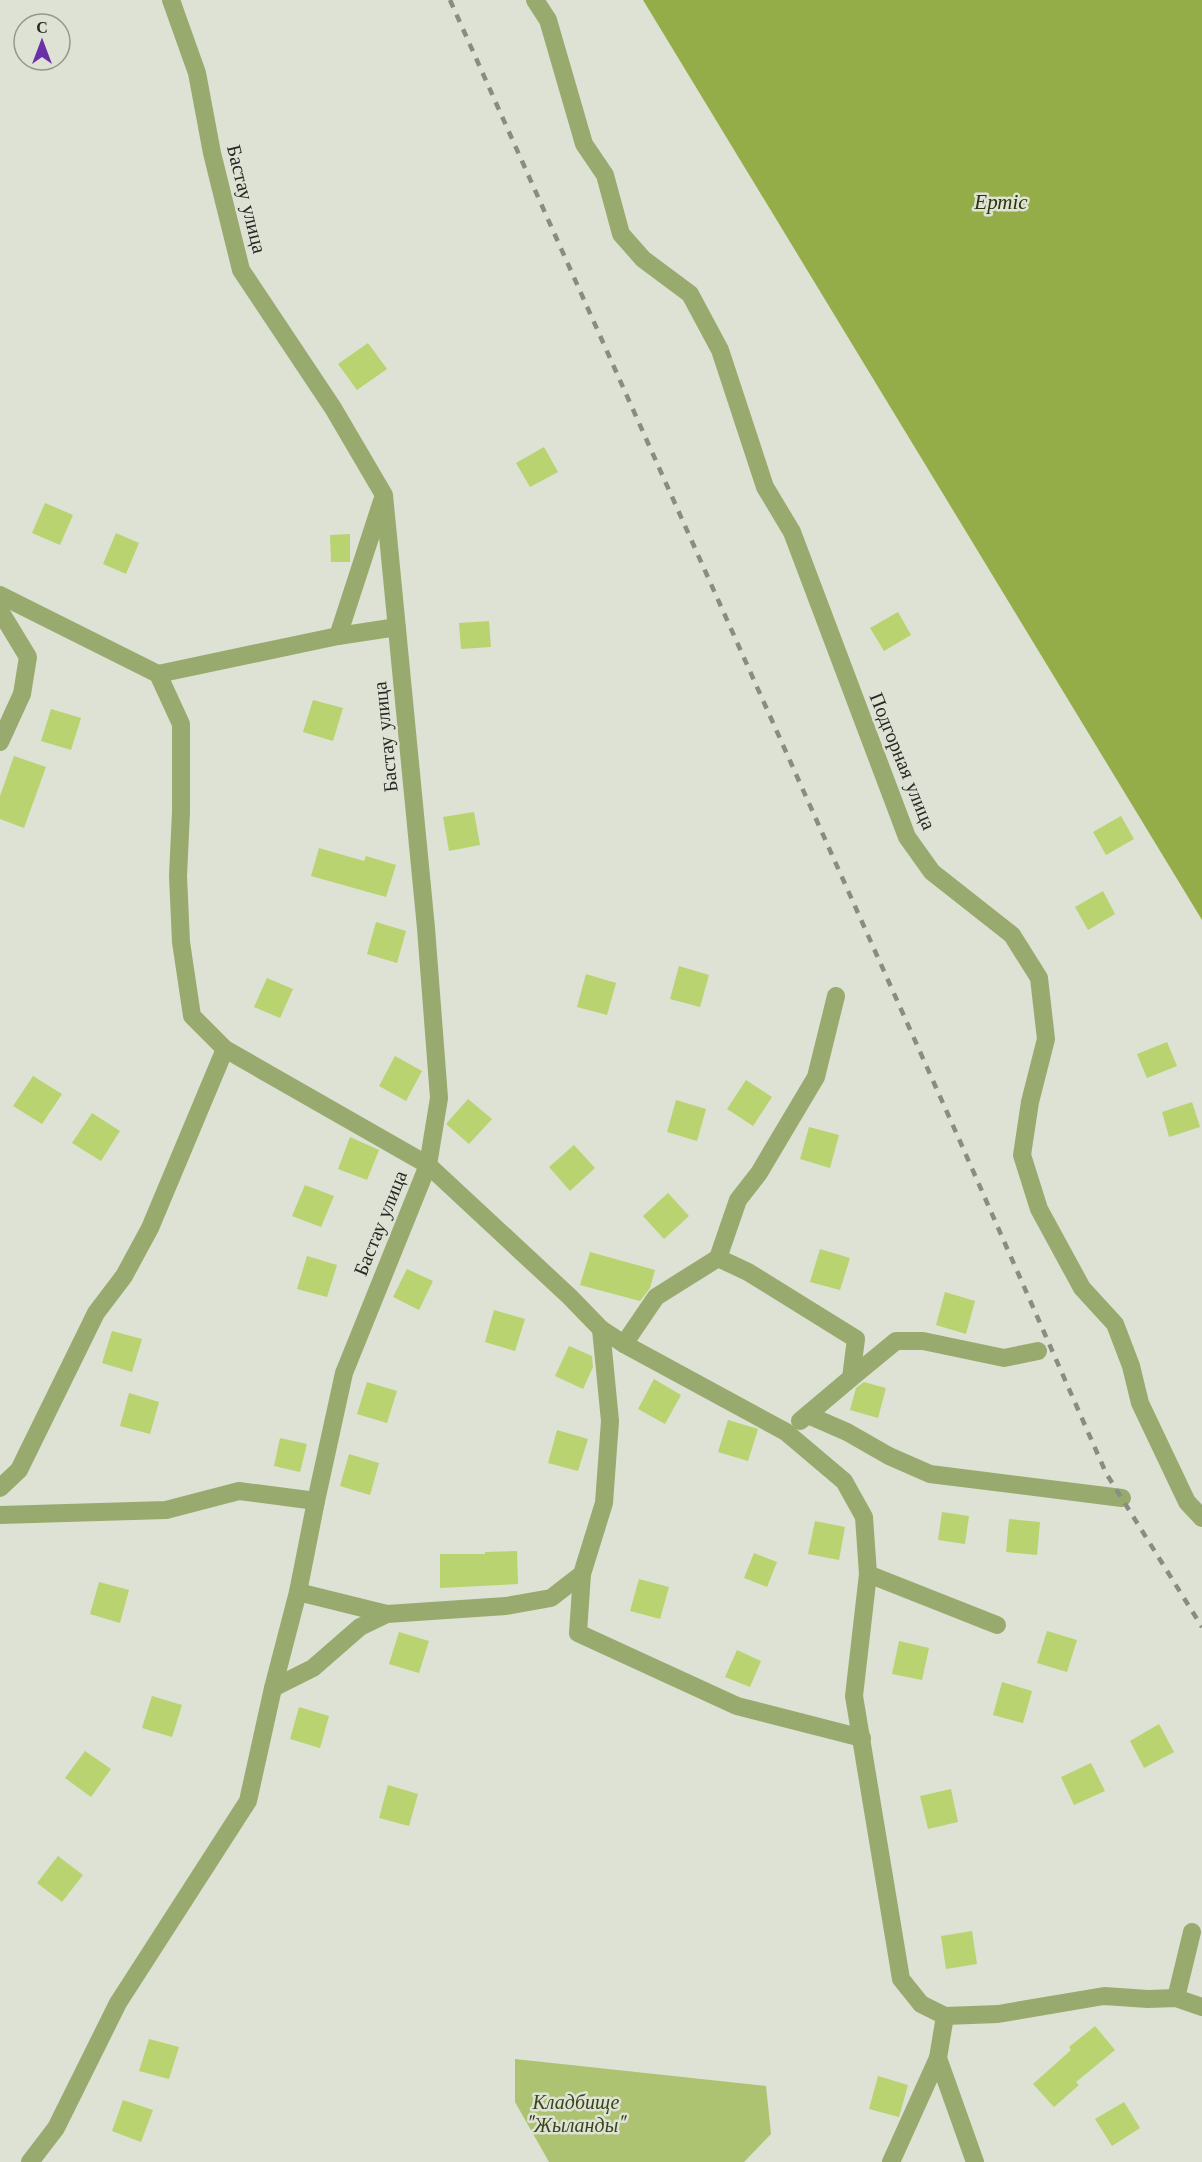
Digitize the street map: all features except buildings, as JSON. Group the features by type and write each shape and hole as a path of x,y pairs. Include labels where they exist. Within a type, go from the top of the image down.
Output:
{"street":[{"name":"Бастау улица","path":"30,2162 56,2128 118,2003 248,1801 273,1688 298,1592 344,1373 428,1165 439,1098 426,928 384,495 333,408 241,270 212,153 197,73 171,0"},
{"name":"Подгорная улица","path":"535,0 548,20 584,144 606,175 621,234 643,260 690,294 720,350 765,487 792,532 906,837 932,872 1012,935 1040,978 1046,1039 1030,1102 1022,1155 1040,1209 1082,1288 1115,1324 1131,1366 1140,1403 1187,1502 1202,1518"},
{"path":"338,636 384,495"},
{"path":"0,595 158,674 338,636 397,627"},
{"path":"0,611 28,657 21,694 0,742"},
{"path":"158,674 181,724 178,876 181,942 192,1016 225,1049 428,1165 570,1297 601,1329 624,1344 786,1432 844,1481 864,1517 868,1574 854,1696 901,1979 921,2004 945,2016 998,2014 1104,1996 1176,1998 1202,2007"},
{"path":"624,1344 656,1297 718,1258 738,1200 759,1173 816,1077 836,996"},
{"path":"0,1488 19,1470 96,1313 124,1276 150,1228 225,1049"},
{"path":"718,1258 748,1272 856,1339 850,1378"},
{"path":"601,1329 610,1421 604,1503 582,1574 578,1633 737,1706 862,1738"},
{"path":"786,1432 896,1341 923,1341 1004,1358 1038,1351"},
{"path":"808,1415 930,1474 1122,1498"},
{"path":"0,1515 166,1510 239,1491 316,1501"},
{"path":"298,1592 387,1614 506,1606 551,1598 582,1574"},
{"path":"868,1574 997,1625"},
{"path":"273,1688 313,1668 360,1627 387,1614"},
{"path":"1176,1998 1192,1932"},
{"path":"891,2162 938,2058 945,2016"},
{"path":"938,2058 975,2162"}],"green space":[{"name":"Кладбище \"Жыланды\"","path":"515,2059 766,2086 771,2134 744,2162 549,2162 515,2102"}],"water":[{"name":"Ертіс","path":"643,0 1202,0 1202,920"}],"railway":[{"path":"450,0 1106,1473 1202,1627"}]}
